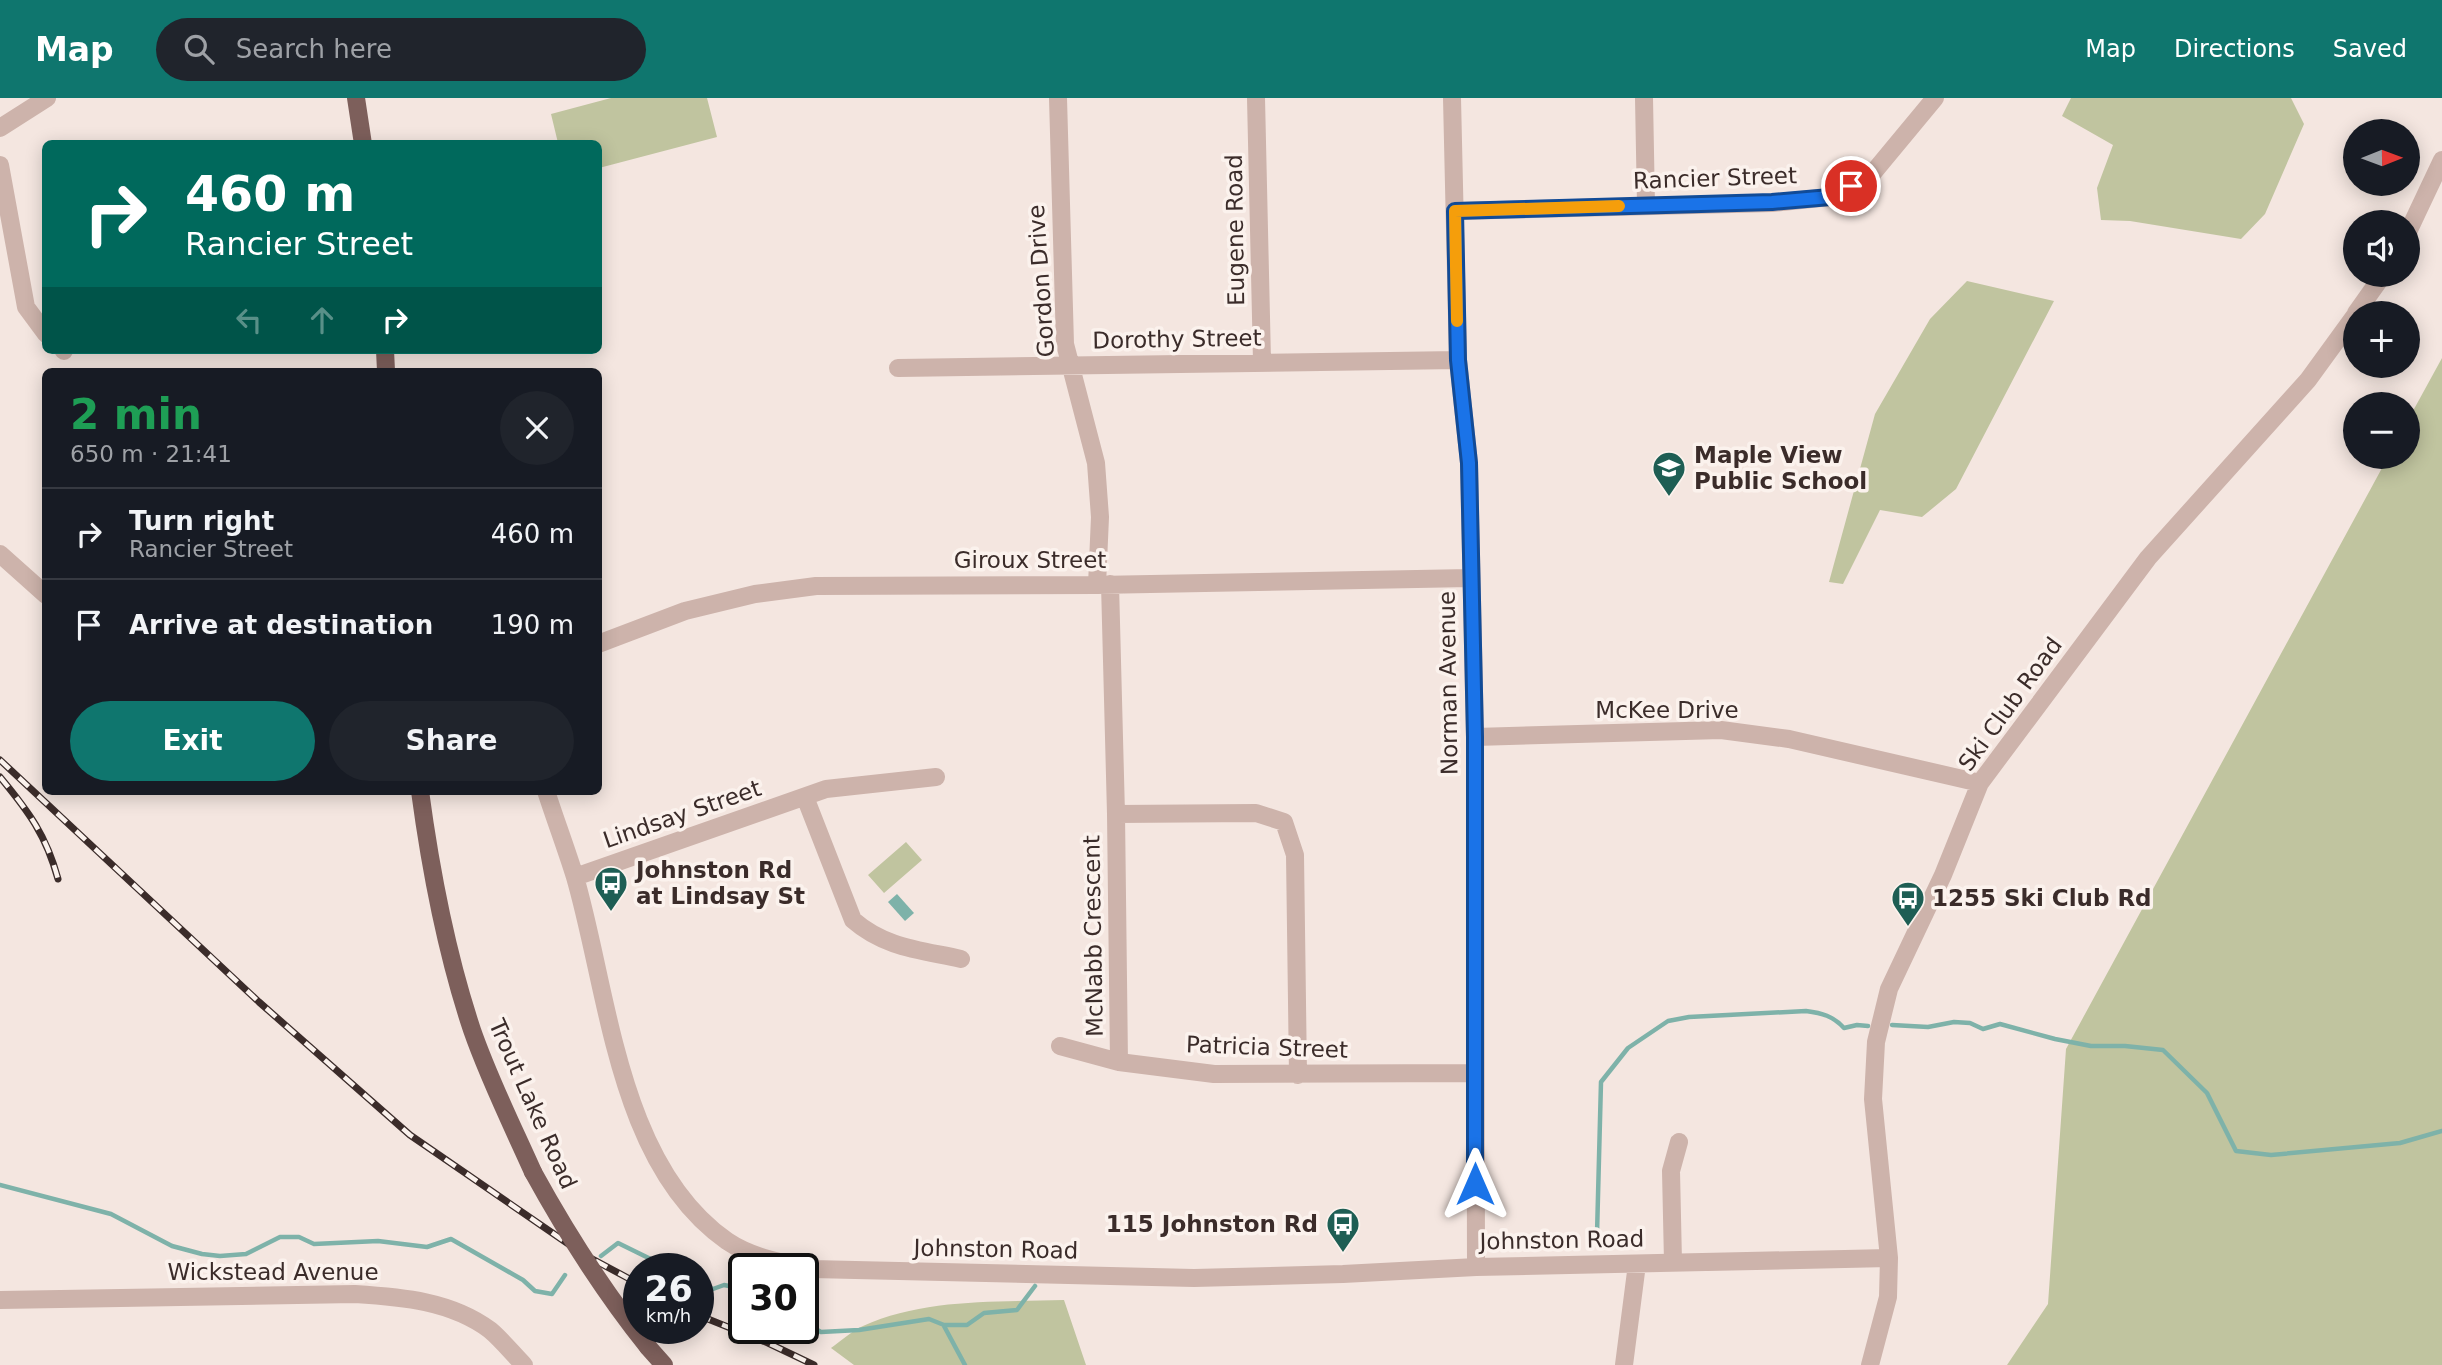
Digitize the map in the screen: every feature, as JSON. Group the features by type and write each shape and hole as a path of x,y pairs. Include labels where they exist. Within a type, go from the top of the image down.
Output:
{"main road":[{"path":"356,98 362,140"},
{"name":"Trout Lake Road","path":"421,795 430,870 458,986 492,1084 533,1172 585,1263 616,1307 664,1365"}],"street":[{"path":"0,128 47,98"},
{"name":"Gordon Drive","path":"1058,98 1065,344 1096,463 1116,814"},
{"name":"Eugene Road","path":"1256,98 1262,361"},
{"name":"Norman Avenue","path":"1452,98 1458,360 1469,463 1475,737 1476,1267"},
{"path":"1644,98 1646,205"},
{"name":"Rancier Street","path":"1455,211 1772,202 1830,197 1872,174 1926,101"},
{"path":"2418,210 2442,160"},
{"path":"0,165 26,307 42,329"},
{"name":"Ski Club Road","path":"1870,1365 1888,1297 1889,1258 1873,1098 1876,1042 1889,989 1942,875 1980,783 2148,558 2308,380 2343,332"},
{"name":"Dorothy Street","path":"898,368 1458,360"},
{"path":"0,554 42,591"},
{"name":"Giroux Street","path":"602,642 685,611 755,594 816,586 1470,578"},
{"name":"McKee Drive","path":"1475,737 1721,730 1788,739 1980,783"},
{"name":"Lindsay Street","path":"575,877 827,789 936,777"},
{"name":"Johnston Road","path":"547,795 575,877 620,1068 651,1147 673,1183 698,1215 728,1242 766,1260 812,1269 1194,1278 1476,1267 1889,1258"},
{"path":"805,797 853,920 868,933 886,942 961,959"},
{"name":"McNabb Crescent","path":"1119,1062 1116,814 1256,813 1284,822 1295,855 1298,1075"},
{"name":"Patricia Street","path":"1060,1046 1119,1062 1214,1074 1475,1073"},
{"path":"1674,1262 1671,1171 1679,1142"},
{"path":"1624,1365 1637,1264"},
{"name":"Wickstead Avenue","path":"0,1300 355,1294 407,1297 457,1312 489,1330 524,1365"}],"green space":[{"path":"611,98 707,98 717,137 602,167 602,140 557,140 551,114"},
{"path":"2071,98 2291,98 2304,124 2265,214 2241,239 2130,221 2101,220 2097,188 2113,145 2062,116"},
{"path":"1967,281 2054,301 1956,489 1922,517 1880,510 1843,584 1829,582 1875,414 1930,319"},
{"path":"2442,358 2442,1365 2007,1365 2048,1304 2066,1049 2381,469 2420,469 2420,398"},
{"path":"906,842 922,860 884,893 868,875"},
{"path":"1064,1300 1086,1365 854,1365 831,1348 863,1326 911,1310 962,1303"}],"water":[{"path":"897,894 914,913 905,921 888,902"}],"waterway":[{"path":"1597,1234 1601,1082 1628,1048 1668,1021 1689,1017 1806,1011 1827,1016 1844,1028 1868,1026"},
{"path":"1892,1025 1928,1027 1954,1022 1970,1023 1983,1029 2000,1024 2091,1046 2163,1050 2207,1093 2236,1151 2271,1155 2400,1143 2442,1131"},
{"path":"0,1185 111,1214 172,1246 202,1254 246,1254 280,1237 299,1237 314,1244 378,1241 427,1247 451,1239 523,1280 535,1291 552,1294 565,1275"},
{"path":"601,1256 618,1243 638,1253"},
{"path":"714,1289 728,1286"},
{"path":"819,1331 859,1330 929,1319 944,1325 967,1325 984,1313 1017,1310 1035,1286"},
{"path":"944,1326 965,1365"}],"railway":[{"path":"0,760 259,1002 410,1135 583,1254 623,1275"},
{"path":"0,777 35,825 48,849 58,879"},
{"path":"714,1321 814,1365"}],"slow traffic":[{"path":"1457,321 1455,211 1619,206"}],"place":[{"name":"Maple View Public School","path":"1669,498"},
{"name":"Johnston Rd at Lindsay St","path":"611,913"},
{"name":"1255 Ski Club Rd","path":"1908,928"},
{"name":"115 Johnston Rd","path":"1343,1254"}],"route":[{"path":"1475,1184 1475,737 1469,463 1458,360 1455,211 1772,202 1830,197 1851,186"}]}
